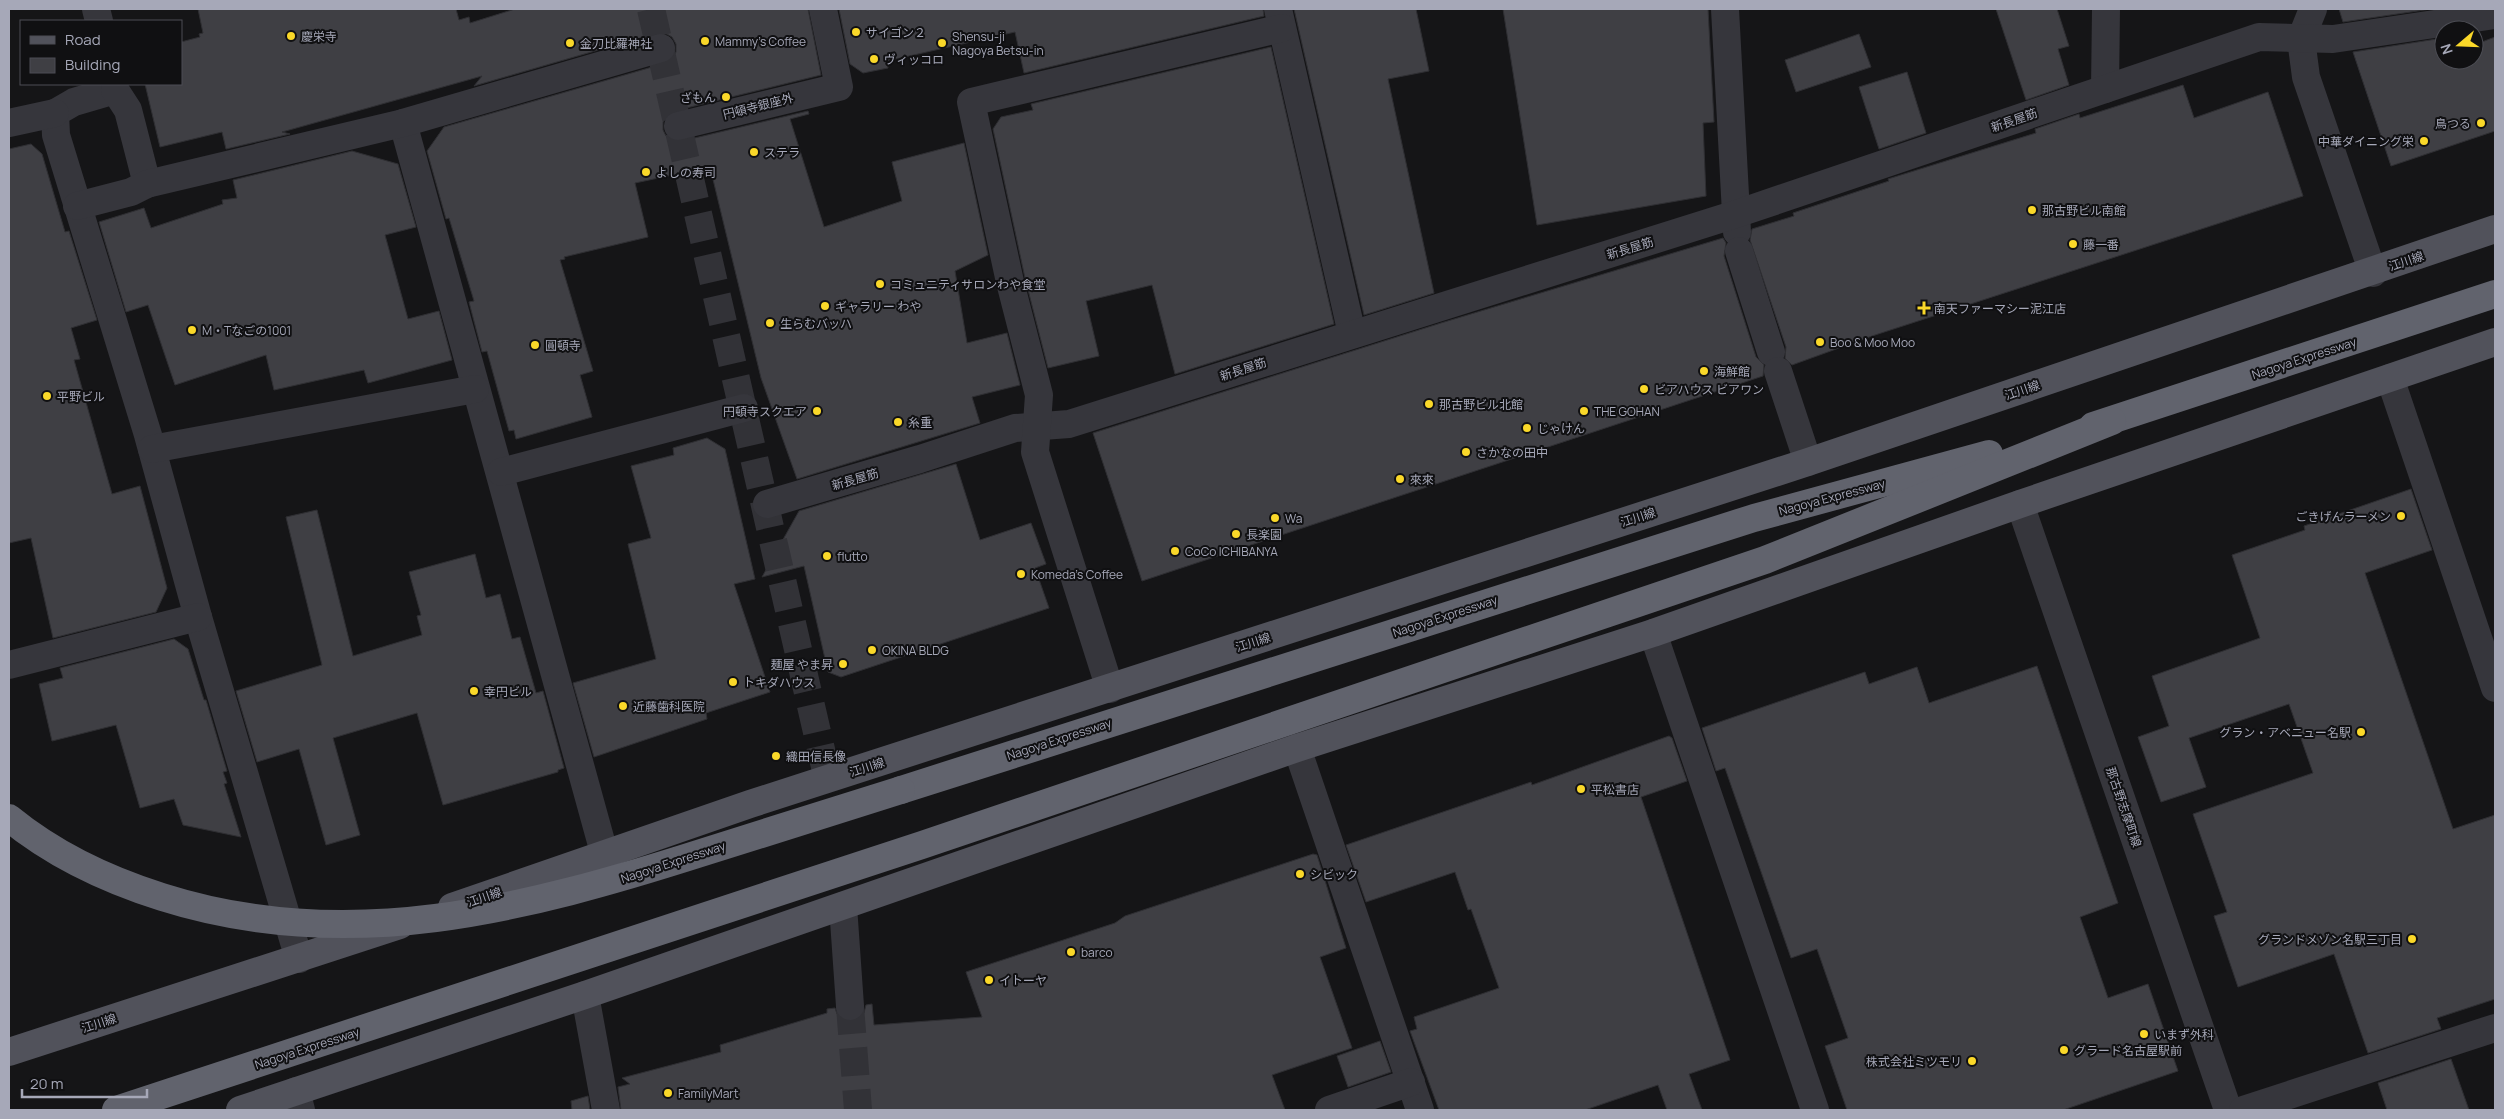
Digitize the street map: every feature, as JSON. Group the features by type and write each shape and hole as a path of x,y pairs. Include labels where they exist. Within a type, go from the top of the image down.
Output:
{"highway":[{"name":"Nagoya Expressway","path":"9,818 55,850 95,871 140,891 188,906 234,916 281,922 382,925 430,920 492,909 605,884 1754,518 2112,421 2495,294"},
{"name":"Nagoya Expressway","path":"116,1110 922,846 1765,560 2112,421"}],"main road":[{"name":"江川線","path":"9,1052 299,959 605,856 750,804 1808,462 2373,273 2495,229"},
{"path":"240,1110 298,1101 585,995 1297,748 1653,633 2020,504 2495,342"}],"street":[{"name":"円頓寺銀座外","path":"678,126 839,87 823,9"},
{"path":"1725,9 1737,233 1774,361 1808,462"},
{"path":"2105,89 2106,9"},
{"path":"2313,9 2301,38 2306,77 2373,273"},
{"name":"新長屋筋","path":"767,504 920,459 1015,428 1069,424 1352,334 1737,233 2105,89 2259,37 2333,39 2495,15"},
{"path":"1110,689 1035,452 1039,396 1010,282 971,102 1280,19 1352,334"},
{"path":"77,206 132,192 147,184 404,123 661,48"},
{"path":"9,123 55,113 74,102 114,87 128,110 147,184"},
{"path":"55,113 56,135 152,449 198,617 299,959"},
{"path":"404,123 475,389 501,472 605,856"},
{"path":"2390,378 2495,688"},
{"path":"152,449 475,389"},
{"path":"501,472 744,408"},
{"name":"那古野志摩町線","path":"2020,504 2228,1110"},
{"path":"9,665 198,617"},
{"path":"1653,633 1815,1110"},
{"path":"1297,748 1420,1110"},
{"path":"843,906 850,1006"},
{"path":"585,995 606,1110"},
{"path":"2243,1110 2495,1028"},
{"path":"1329,1110 1411,1082"}],"building":[{"path":"198,9 456,9 459,20 469,17 470,23 515,9 808,9 821,75 674,111 667,115 663,122 663,130 666,136 673,141 682,141 808,111 809,114 790,119 824,227 902,201 892,162 964,143 988,255 955,271 967,343 1007,333 1020,385 972,397 980,423 797,479 761,378 710,167 635,183 648,237 564,257 565,259 560,260 593,371 580,375 592,417 516,439 514,430 509,431 487,351 482,352 469,302 474,301 449,218 446,219 427,151 444,127 666,63 672,59 676,52 676,44 672,37 665,33 657,33 474,86 482,76 282,132 290,134 226,149 222,132 160,147 145,85 182,85 182,42 200,37 199,34 203,33"},
{"path":"839,9 1263,9 1264,16 1024,73 1015,32 887,61 888,68 863,73 850,64"},
{"path":"1294,9 1416,9 1429,71 1388,79 1434,293 1364,315"},
{"path":"1503,9 1708,9 1714,122 1703,123 1706,196 1537,225"},
{"path":"1996,9 2057,9 2069,46 2058,49 2069,85 2026,100"},
{"path":"2339,9 2431,9 2343,22"},
{"path":"1859,34 1871,67 1796,92 1785,60"},
{"path":"2495,37 2495,131 2391,166 2353,52 2434,39 2434,70 2484,70 2484,41"},
{"path":"1271,47 1334,324 1175,374 1152,285 1086,301 1099,356 1048,368 1025,278 993,129 1001,117 1033,110 1031,104"},
{"path":"1907,72 1926,133 1879,149 1859,87"},
{"name":"那古野ビル南館","path":"2183,85 2194,118 2268,92 2303,196 1872,336 1792,365 1785,358 1786,347 1750,240 1752,229 1794,216 1793,213 1889,181 1888,179 2036,133 2035,129 2079,114 2080,118"},
{"path":"31,144 42,154 65,232 69,231 97,320 71,328 80,359 74,360 112,494 140,486 167,588 156,612 53,638 31,538 9,543 9,149"},
{"path":"352,151 398,164 416,227 385,235 408,319 439,311 452,360 368,383 364,370 274,390 266,355 175,385 148,305 126,312 99,222 144,208 151,228 223,204 222,200 237,198 233,180"},
{"name":"那古野ビル北館","path":"1723,238 1726,243 1724,256 1756,357 1764,365 1763,376 1142,581 1093,433 1441,323"},
{"path":"707,438 725,449 755,579 734,584 770,692 706,713 707,719 594,757 573,683 656,659 628,544 651,538 631,466 674,455 673,448"},
{"path":"956,464 980,540 1031,523 1046,564 1035,568 1049,608 841,677 828,672 804,566 762,577 799,511"},
{"path":"2411,489 2432,550 2365,573 2453,829 2495,815 2495,999 2437,1018 2441,1029 2368,1053 2334,954 2238,987 2214,916 2227,912 2193,814 2313,773 2289,704 2189,738 2206,787 2161,802 2138,737 2169,726 2152,676 2260,638 2232,555 2305,530 2304,526"},
{"path":"317,510 353,656 422,635 417,616 421,615 409,572 475,554 486,598 500,594 512,639 520,637 536,693 543,691 564,768 558,770 558,772 443,805 417,713 333,738 360,835 326,845 299,749 257,762 236,691 322,665 286,517"},
{"path":"174,639 188,649 204,700 206,700 227,771 223,772 227,783 224,784 241,837 183,825 174,799 140,808 116,725 52,741 39,684 63,678 60,668"},
{"path":"2037,666 2118,903 2080,917 2108,998 2148,984 2178,1071 2063,1110 1847,1110 1825,1046 1848,1038 1817,949 1791,958 1725,768 1716,771 1702,728 1865,672 1869,684 1917,667 1929,703"},
{"path":"1669,736 1672,738 1687,781 1641,797 1730,1060 1689,1074 1702,1110 1667,1110 1658,1085 1585,1110 1439,1110 1410,1031 1417,1029 1414,1017 1499,988 1471,909 1468,910 1455,872 1366,902 1346,845 1531,782 1532,785"},
{"path":"1313,854 1317,855 1346,948 1320,957 1352,1048 1272,1075 1285,1110 621,1110 618,1087 630,1084 622,1078 721,1052 720,1045 827,1013 827,1009 835,1008 837,1014 843,1020 852,1021 858,1019 864,1013 866,1005 872,1004 874,1025 982,1017 966,972 1115,923 1125,916"},
{"path":"1380,1041 1391,1072 1348,1087 1337,1056"},
{"path":"2451,1059 2469,1110 2387,1110 2378,1083"},
{"path":"588,1096 590,1110 572,1110 571,1101"}],"tunnel":[{"path":"651,9 828,780"},
{"path":"850,1006 858,1110"}],"place":[{"name":"サイゴン２","path":"856,32"},
{"name":"慶栄寺","path":"291,36"},
{"name":"Mammy's Coffee","path":"705,41"},
{"name":"金刀比羅神社","path":"570,43"},
{"name":"Shensu-ji Nagoya Betsu-in","path":"942,43"},
{"name":"ヴィッコロ","path":"874,59"},
{"name":"ざもん","path":"726,97"},
{"name":"鳥つる","path":"2481,123"},
{"name":"中華ダイニング栄","path":"2424,141"},
{"name":"ステラ","path":"754,152"},
{"name":"よしの寿司","path":"646,172"},
{"name":"那古野ビル南館","path":"2032,210"},
{"name":"藤一番","path":"2073,244"},
{"name":"コミュニティサロンわや食堂","path":"880,284"},
{"name":"ギャラリー わや","path":"825,306"},
{"name":"南天ファーマシー泥江店","path":"1924,308"},
{"name":"生らむバッハ","path":"770,323"},
{"name":"M・Tなごの1001","path":"192,330"},
{"name":"Boo & Moo Moo","path":"1820,342"},
{"name":"圓頓寺","path":"535,345"},
{"name":"海鮮館","path":"1704,371"},
{"name":"ビアハウス ビアワン","path":"1644,389"},
{"name":"平野ビル","path":"47,396"},
{"name":"那古野ビル北館","path":"1429,404"},
{"name":"円頓寺スクエア","path":"817,411"},
{"name":"THE GOHAN","path":"1584,411"},
{"name":"糸重","path":"898,422"},
{"name":"じゃけん","path":"1527,428"},
{"name":"さかなの田中","path":"1466,452"},
{"name":"來來","path":"1400,479"},
{"name":"ごきげんラーメン","path":"2401,516"},
{"name":"Wa","path":"1275,518"},
{"name":"長楽園","path":"1236,534"},
{"name":"CoCo ICHIBANYA","path":"1175,551"},
{"name":"flutto","path":"827,556"},
{"name":"Komeda's Coffee","path":"1021,574"},
{"name":"OKINA BLDG","path":"872,650"},
{"name":"麺屋 やま昇","path":"843,664"},
{"name":"トキダハウス","path":"733,682"},
{"name":"幸円ビル","path":"474,691"},
{"name":"近藤歯科医院","path":"623,706"},
{"name":"グラン・アベニュー名駅","path":"2361,732"},
{"name":"織田信長像","path":"776,756"},
{"name":"平松書店","path":"1581,789"},
{"name":"シビック","path":"1300,874"},
{"name":"グランドメゾン名駅三丁目","path":"2412,939"},
{"name":"barco","path":"1071,952"},
{"name":"イトーヤ","path":"989,980"},
{"name":"いまず外科","path":"2144,1034"},
{"name":"グラード名古屋駅前","path":"2064,1050"},
{"name":"株式会社ミツモリ","path":"1972,1061"},
{"name":"FamilyMart","path":"668,1093"}]}
